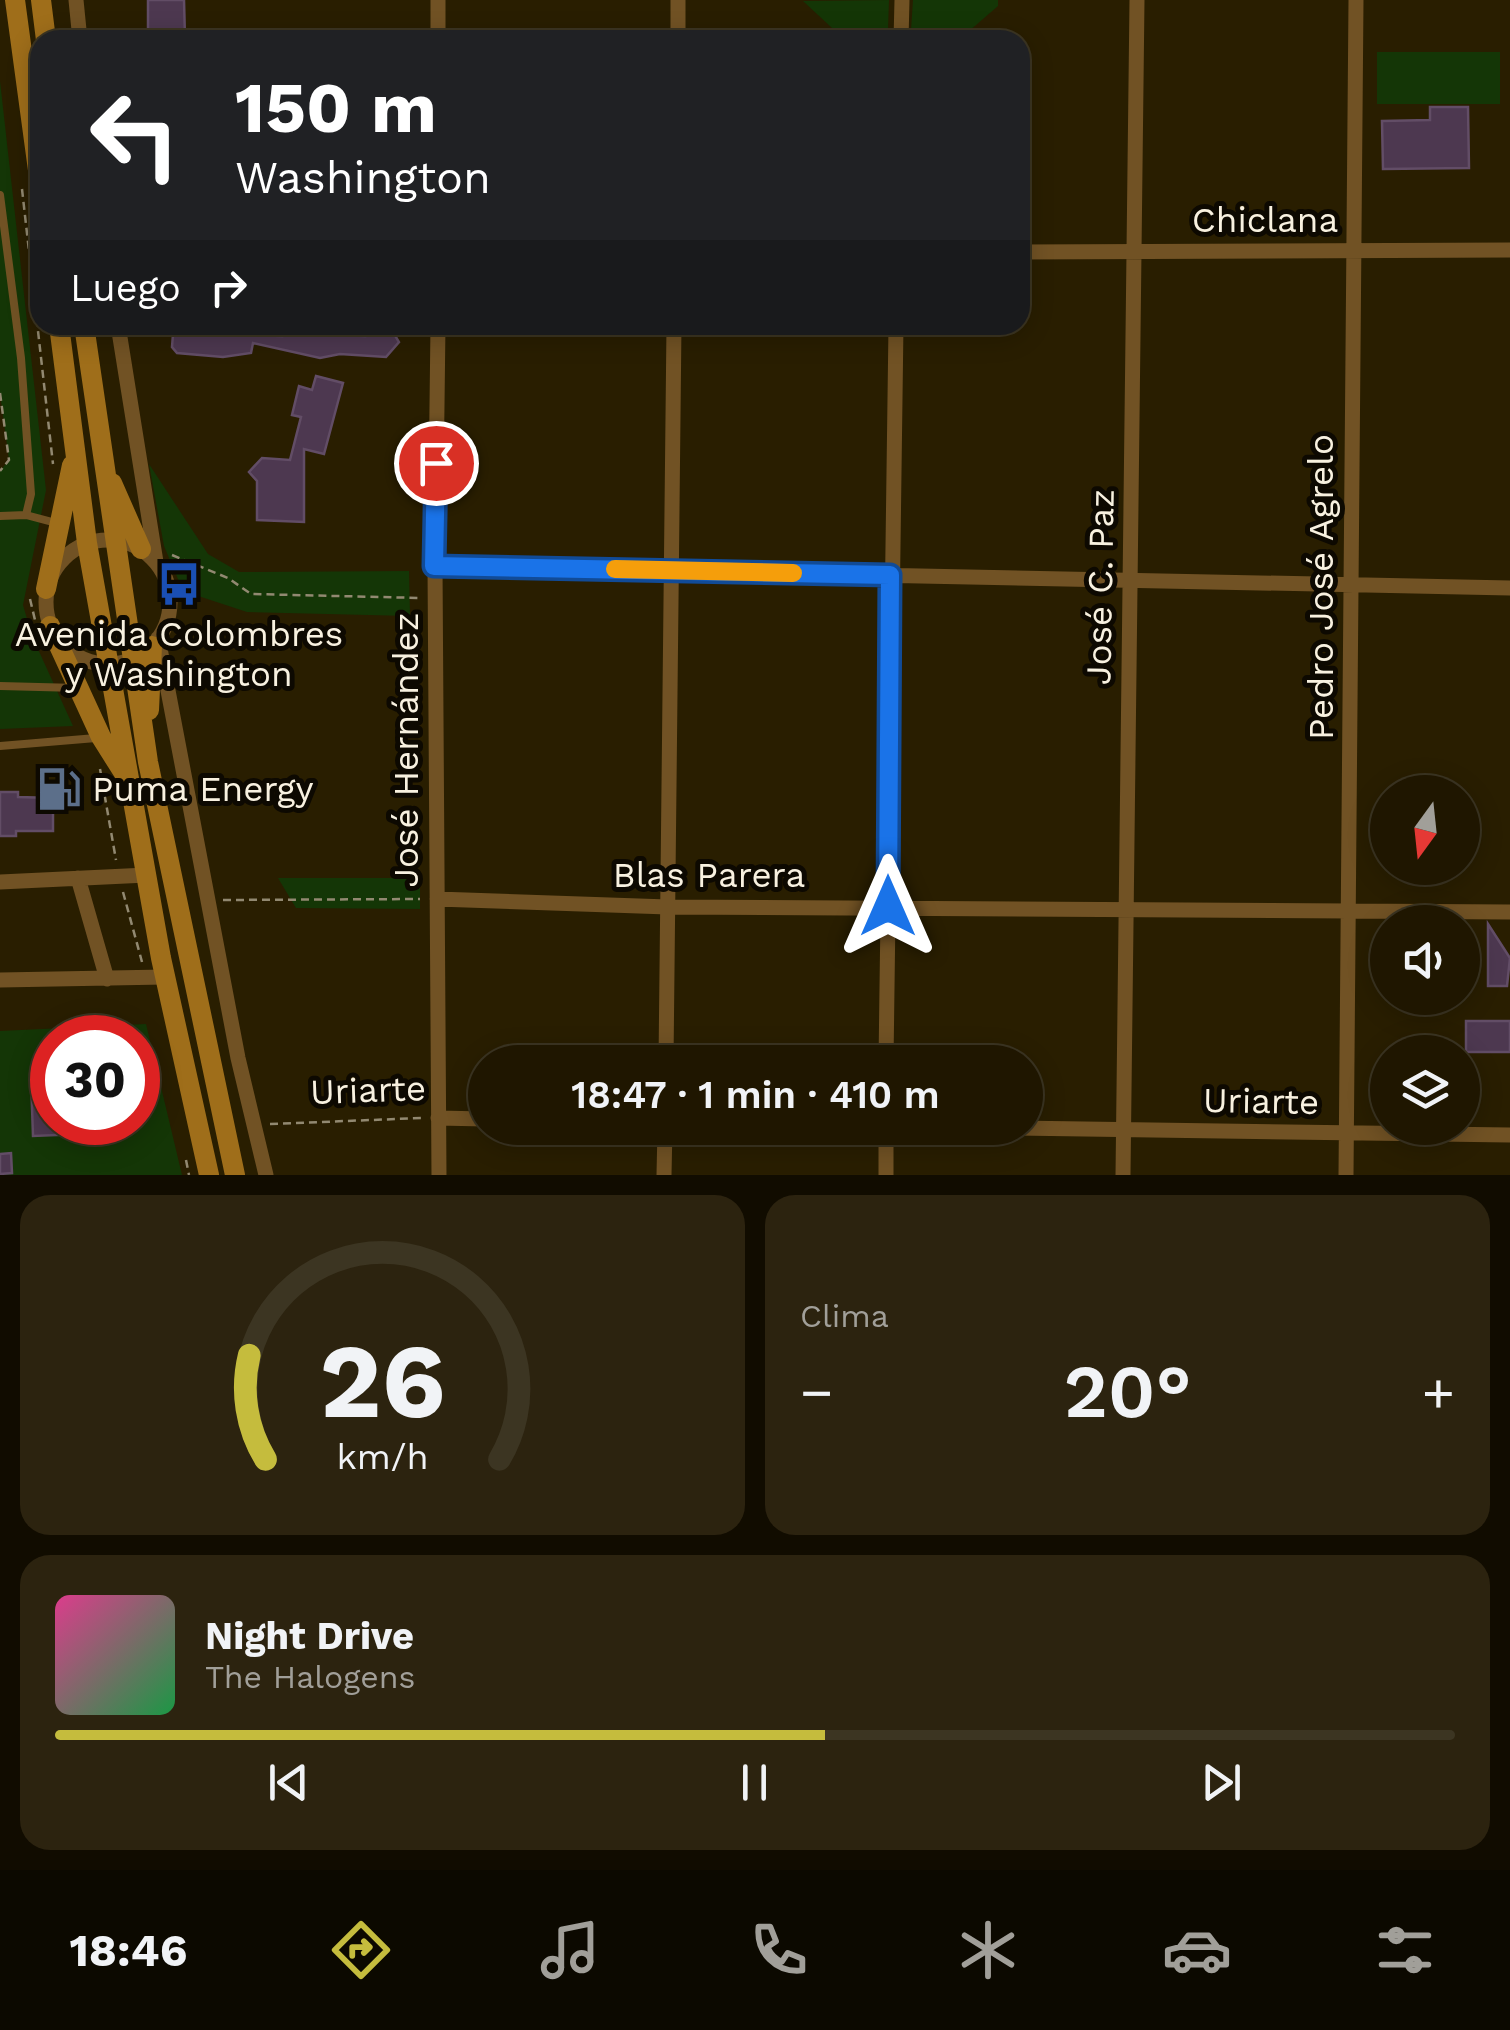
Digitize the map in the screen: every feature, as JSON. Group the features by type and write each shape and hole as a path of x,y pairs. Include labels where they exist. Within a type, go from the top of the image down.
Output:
{"main road":[{"path":"14,0 30,173"},
{"path":"41,0 45,30"},
{"path":"60,335 87,543 147,875 156,977 209,1175"},
{"path":"85,335 148,762 236,1175"},
{"path":"38,590 60,524 76,444"},
{"path":"102,461 154,554"},
{"path":"44,626 78,688 94,738 132,785"},
{"path":"148,762 155,642"}],"street":[{"path":"76,0 79,30"},
{"path":"438,0 438,30"},
{"path":"678,0 678,30"},
{"path":"901,30 902,0"},
{"name":"José C. Paz","path":"1122,1175 1137,0"},
{"name":"Pedro José Agrelo","path":"1346,1175 1356,0"},
{"name":"Chiclana","path":"1030,252 1510,250"},
{"path":"120,335 154,554 168,585 170,603 155,642 132,659 110,664 74,653 44,626 38,590 61,561 87,543 113,540 154,554"},
{"name":"José Hernández","path":"438,335 434,566 439,1175"},
{"path":"666,1045 674,335"},
{"path":"886,1045 896,335"},
{"path":"434,566 1510,588"},
{"path":"155,642 252,1124 266,1175"},
{"path":"0,882 147,875"},
{"path":"78,878 108,979"},
{"name":"Blas Parera","path":"437,899 668,906 1510,912"},
{"path":"0,980 156,977"},
{"name":"Uriarte","path":"438,1118 468,1118"},
{"name":"Uriarte","path":"1043,1129 1510,1135"},
{"path":"664,1175 665,1145"},
{"path":"886,1145 886,1175"}],"lane":[{"path":"0,195 21,358 30,494 26,516"},
{"path":"0,516 26,516 60,524"},
{"path":"0,686 78,688"},
{"path":"0,746 94,738"}],"path":[{"path":"43,335 53,470"},
{"path":"0,393 9,460 0,471"},
{"path":"154,554 228,578 252,594 390,600 435,597"},
{"path":"38,590 29,603 44,626"},
{"path":"94,738 119,876 156,977"},
{"path":"208,900 437,899"},
{"name":"Uriarte","path":"252,1124 438,1118"},
{"path":"186,1159 189,1175"}],"green space":[{"path":"889,0 888,30 832,28 803,1"},
{"path":"913,0 998,0 998,6 970,30 911,30"},
{"path":"1377,52 1500,52 1500,104 1377,104"},
{"path":"0,81 46,490 23,605 32,636 73,726 0,729 0,471 9,460 0,393"},
{"path":"149,464 208,554 239,572 409,571 410,616 247,612 183,591 164,546"},
{"path":"278,878 420,878 420,909 296,908"},
{"path":"30,1030 30,1145 160,1145 160,1083 182,1175 0,1175 0,1031"}],"building":[{"path":"148,0 184,0 185,30 148,30"},
{"path":"1430,107 1468,107 1469,168 1383,169 1382,121 1430,120"},
{"path":"173,335 395,335 399,342 386,357 340,354 320,358 253,343 251,353 223,357 177,353 172,347"},
{"path":"316,376 343,383 324,454 304,449 304,522 257,520 257,481 249,472 262,458 290,460 301,417 292,415 299,386 312,390"},
{"path":"0,792 53,798 53,831 16,831 16,836 0,836"},
{"path":"1488,924 1510,958 1507,986 1488,986"},
{"path":"1466,1021 1510,1021 1510,1052 1480,1052 1480,1035 1466,1035"},
{"path":"11,1153 12,1173 0,1174 0,1154"}],"slow traffic":[{"path":"615,569 793,573"}],"place":[{"name":"Avenida Colombres y Washington","path":"179,584"},
{"name":"Puma Energy","path":"59,789"}],"route":[{"path":"436,463 434,566 890,575 888,906"}]}
